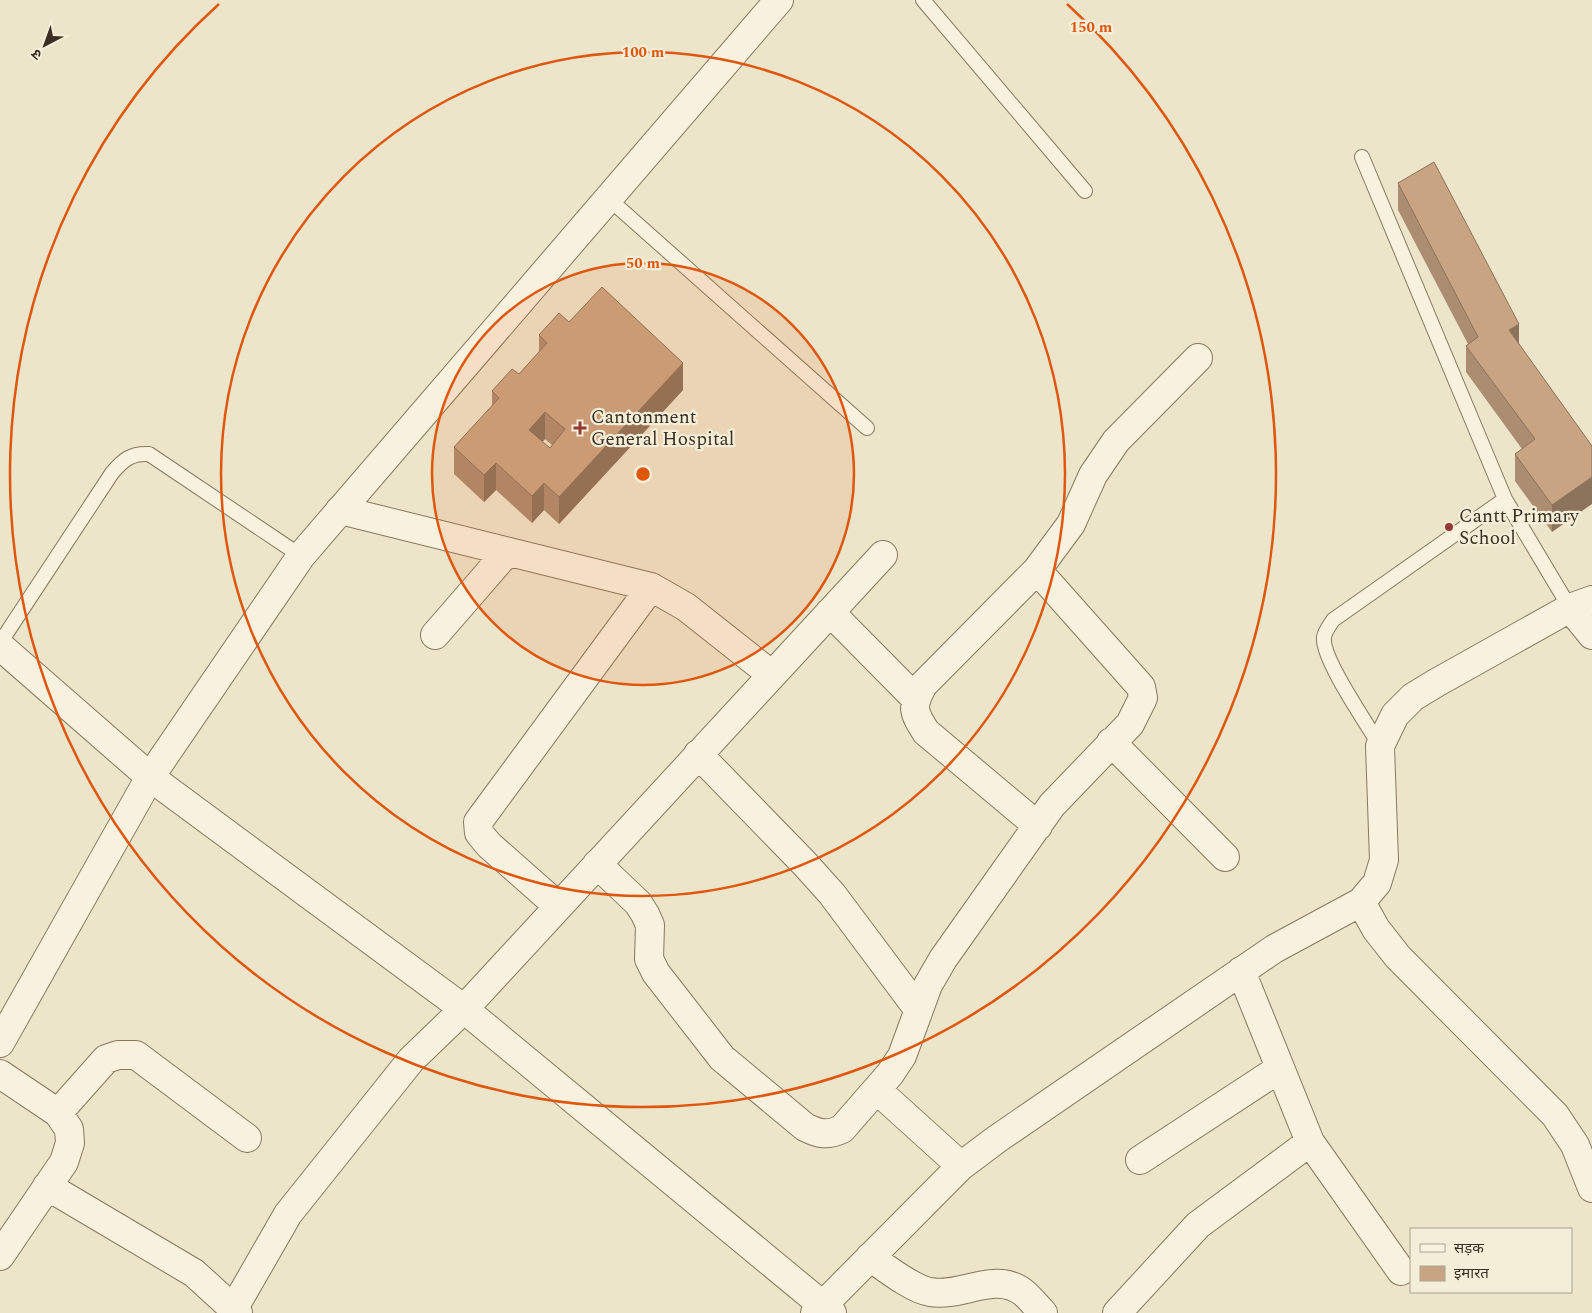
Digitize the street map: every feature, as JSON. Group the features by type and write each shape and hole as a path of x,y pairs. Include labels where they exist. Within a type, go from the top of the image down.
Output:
{"street":[{"path":"0,1043 150,777 301,556 778,0"},
{"path":"1038,826 926,732 914,715 916,699 923,685 1037,570 1071,524 1094,475 1116,441 1198,358"},
{"path":"340,510 651,587 686,607 772,675"},
{"path":"435,635 507,552"},
{"path":"47,1186 194,1273 236,1311 288,1214 410,1060 464,1008 883,555"},
{"path":"597,864 638,904 645,914 650,925 649,959 656,973 704,1037 729,1064 798,1121 818,1134 831,1134 842,1129 877,1090 902,1056 911,1037 918,1010 928,985 943,959 1038,826 1076,778 1130,724 1143,698 1141,686 1037,570"},
{"path":"558,906 489,845 479,833 478,822 651,587"},
{"path":"0,645 150,777 464,1008 823,1310 870,1257 961,1166 997,1139 1274,948 1361,902 1377,883 1384,860 1380,746 1395,715 1413,697 1581,604 1592,634"},
{"path":"830,612 916,699"},
{"path":"1111,742 1225,857"},
{"path":"698,754 832,894 918,1010"},
{"path":"1361,902 1376,929 1398,957 1556,1115 1575,1145 1592,1188"},
{"path":"1241,971 1310,1142 1401,1271"},
{"path":"58,1113 106,1060 118,1055 136,1055 247,1138"},
{"path":"1140,1160 1279,1069"},
{"path":"0,1074 58,1113 69,1129 70,1143 64,1162 0,1256"},
{"path":"877,1090 961,1166"},
{"path":"1117,1313 1198,1225 1310,1142"},
{"path":"870,1257 929,1292 950,1294 989,1283 1007,1286 1023,1292 1043,1313"}],"lane":[{"path":"923,0 1085,191"},
{"path":"1362,157 1505,499 1581,604"},
{"path":"609,199 867,428"},
{"path":"0,645 112,473 123,460 136,453 149,454 301,556"},
{"path":"1380,746 1331,664 1325,649 1324,636 1333,620 1505,499"}],"building":[{"path":"1434,162 1519,324 1509,330 1592,446 1592,477 1552,505 1515,454 1535,439 1466,346 1478,337 1398,183"},
{"path":"602,287 683,363 559,497 544,483 532,496 496,463 484,475 454,447 499,398 492,391 512,369 519,374 547,343 539,335 559,313 569,322","holes":["545,412 565,429 550,448 529,430"]}],"place":[{"name":"Cantonment General Hospital","path":"580,428"},
{"name":"Cantt Primary School","path":"1449,527"}]}
